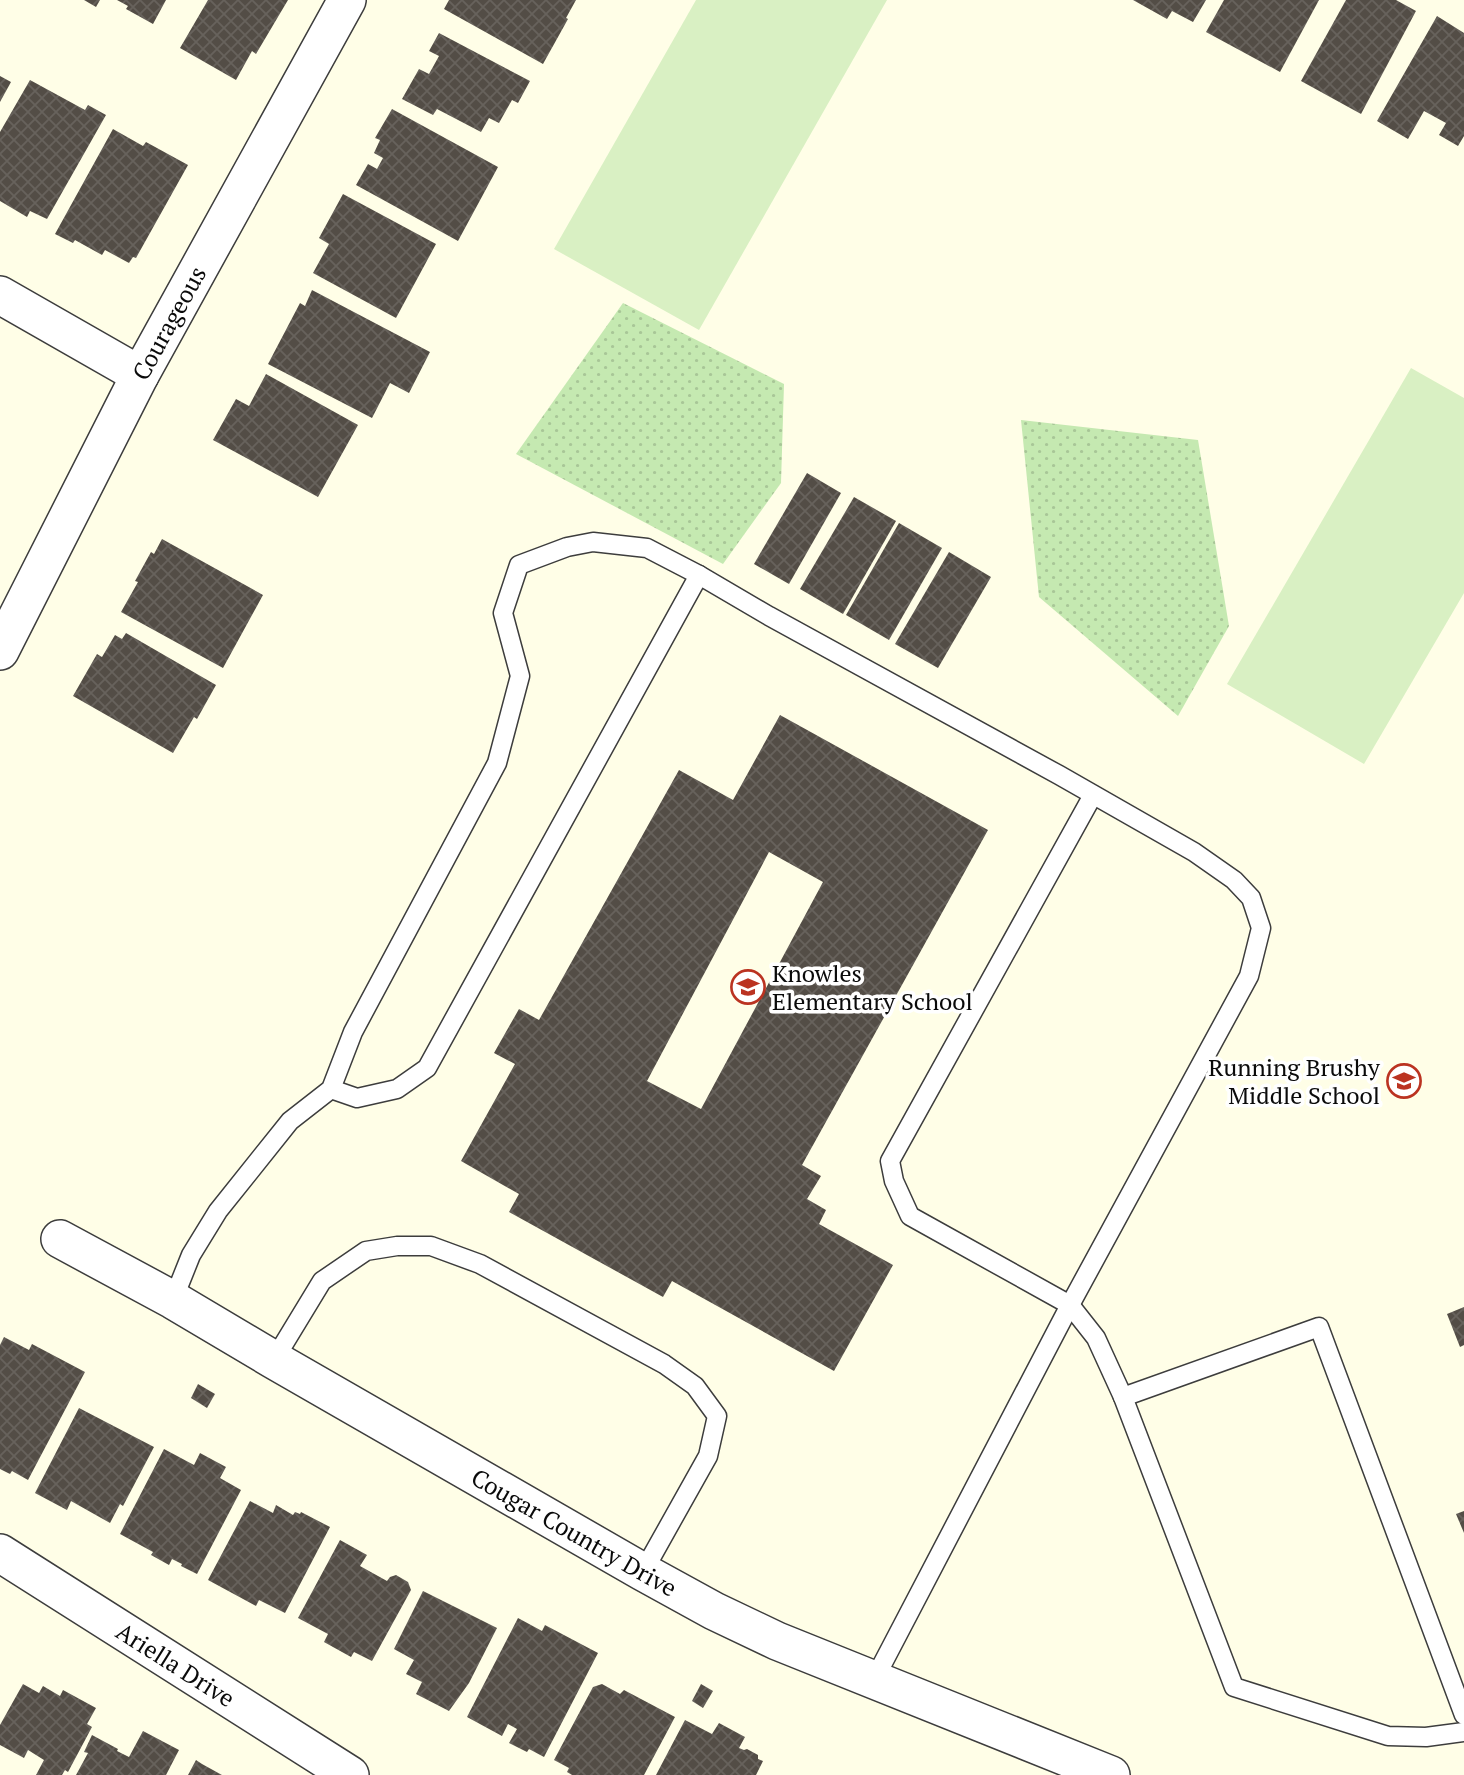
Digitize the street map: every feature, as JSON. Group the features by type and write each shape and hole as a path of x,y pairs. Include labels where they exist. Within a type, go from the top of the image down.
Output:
{"street":[{"name":"Courageous","path":"0,651 140,375 347,0"},
{"path":"0,295 140,375"},
{"name":"Cougar Country Drive","path":"60,1239 173,1300 715,1611 777,1641 1111,1775"},
{"name":"Ariella Drive","path":"0,1553 350,1775"}],"lane":[{"path":"173,1300 191,1255 218,1211 290,1121 331,1089 353,1032 497,763 520,676 503,613 519,565 567,547 593,542 646,548 699,575 1194,852 1234,880 1251,898 1261,928 1249,976 1070,1305 874,1680"},
{"path":"331,1089 357,1098 397,1089 427,1068 699,575"},
{"path":"1093,795 890,1161 894,1181 910,1216 1070,1305 1096,1338 1123,1398 1234,1687 1388,1736 1426,1737 1464,1732"},
{"path":"274,1360 322,1281 366,1251 397,1246 431,1246 480,1264 664,1364 695,1386 716,1416 708,1456 643,1572"},
{"path":"1123,1398 1319,1327 1464,1715"}],"green space":[{"path":"696,0 887,0 699,330 554,249"},
{"path":"623,303 784,384 781,483 723,564 516,454"},
{"path":"1411,368 1464,398 1464,593 1364,764 1227,684"},
{"path":"1021,420 1198,440 1229,626 1178,716 1039,597"}],"building":[{"path":"84,0 100,0 96,7"},
{"path":"117,0 166,0 153,24 126,9 128,6"},
{"path":"208,0 288,0 256,54 252,51 236,80 180,48"},
{"path":"449,0 576,0 543,64 444,9"},
{"path":"1133,0 1206,0 1193,22 1172,11 1167,19"},
{"path":"1224,0 1319,0 1280,72 1206,32"},
{"path":"1346,0 1396,0 1416,11 1361,114 1301,81"},
{"path":"1437,16 1464,33 1464,136 1458,146 1439,135 1446,123 1424,111 1408,139 1377,121"},
{"path":"439,33 530,81 518,103 512,100 499,123 489,118 481,132 437,109 433,115 402,99 419,69 429,74 439,56 429,51"},
{"path":"0,76 11,82 0,102"},
{"path":"30,80 85,110 88,105 106,115 47,219 30,211 27,217 0,201 0,132"},
{"path":"392,109 498,167 458,241 356,185 368,164 377,169 383,158 374,153 380,140 375,138"},
{"path":"113,129 143,146 146,142 188,165 136,258 133,257 129,263 105,250 102,255 75,240 73,243 55,234"},
{"path":"343,194 436,244 396,318 313,273 329,244 319,238"},
{"path":"312,290 430,352 409,393 390,383 372,418 268,364 300,303 305,306"},
{"path":"266,374 358,425 318,497 213,440 236,399 249,406"},
{"path":"807,473 841,493 789,584 754,564"},
{"path":"854,497 896,521 843,614 800,589"},
{"path":"899,523 942,548 889,640 846,615"},
{"path":"162,539 263,595 223,668 121,612 151,552 154,554"},
{"path":"949,552 991,577 938,668 895,644"},
{"path":"126,633 216,685 197,719 194,717 173,753 73,696 97,654 102,657 115,635 122,639"},
{"path":"780,715 988,830 802,1165 821,1176 807,1199 826,1210 819,1224 893,1265 834,1371 672,1281 663,1297 509,1212 519,1194 461,1161 515,1064 494,1053 519,1009 539,1020 679,770 733,800","holes":["769,852 823,882 701,1109 647,1081"]},
{"path":"1464,1307 1464,1345 1460,1347 1447,1314"},
{"path":"4,1337 29,1350 32,1344 85,1372 28,1480 12,1471 10,1474 0,1469 0,1345"},
{"path":"198,1384 215,1394 207,1408 191,1398"},
{"path":"79,1408 154,1447 123,1506 120,1504 110,1523 71,1501 67,1510 35,1493"},
{"path":"164,1449 194,1465 200,1453 226,1467 220,1478 241,1490 197,1574 172,1559 169,1565 151,1555 153,1552 120,1534"},
{"path":"250,1501 273,1513 276,1505 293,1515 295,1512 301,1512 330,1527 285,1613 259,1600 256,1606 208,1580"},
{"path":"1464,1511 1464,1533 1456,1514"},
{"path":"340,1540 367,1555 360,1566 387,1581 396,1575 408,1582 411,1590 372,1661 354,1652 351,1657 324,1642 328,1634 298,1618"},
{"path":"423,1591 497,1628 469,1683 449,1711 416,1694 422,1682 406,1674 414,1660 394,1649"},
{"path":"518,1618 542,1631 545,1625 598,1653 544,1757 509,1743 517,1729 508,1724 502,1736 467,1717"},
{"path":"23,1684 39,1693 43,1686 60,1696 63,1690 96,1708 87,1724 92,1727 68,1772 65,1770 62,1775 36,1775 44,1760 28,1750 24,1758 0,1745 0,1725"},
{"path":"602,1684 620,1694 624,1690 675,1717 644,1775 572,1775 567,1772 569,1768 554,1760 593,1687"},
{"path":"701,1684 713,1691 703,1708 692,1701"},
{"path":"685,1720 712,1734 719,1723 745,1737 739,1748 747,1749 763,1761 756,1775 656,1775"},
{"path":"143,1731 179,1750 166,1775 76,1775 88,1753 84,1752 92,1735 129,1757"},
{"path":"196,1760 202,1764 222,1775 188,1775"}],"place":[{"name":"Knowles Elementary School","path":"748,987"},
{"name":"Running Brushy Middle School","path":"1404,1081"}]}
